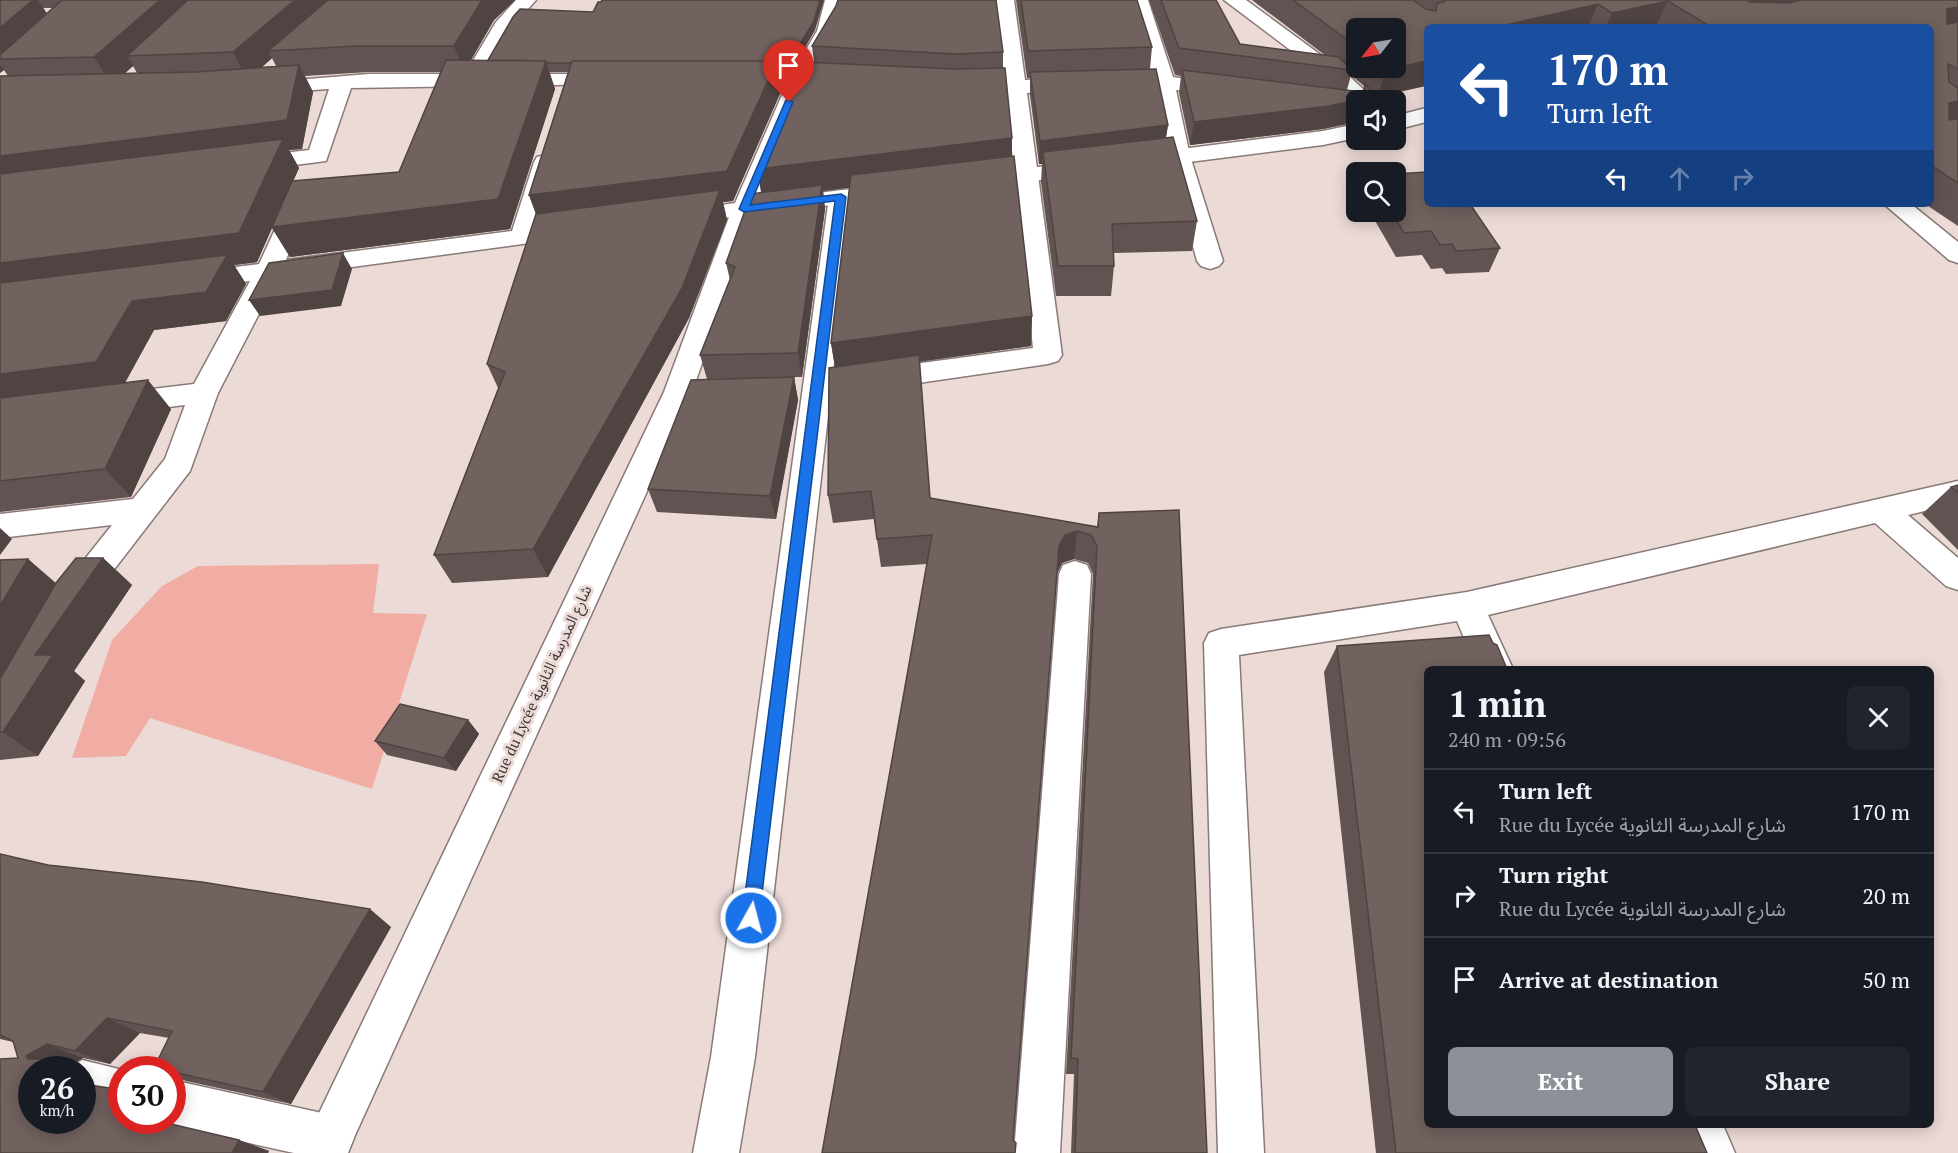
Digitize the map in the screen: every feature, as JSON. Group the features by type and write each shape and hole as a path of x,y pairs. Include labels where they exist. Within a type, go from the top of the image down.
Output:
{"street":[{"path":"472,80 506,22 526,0"},
{"name":"Rue du Lycée شارع المدرسة الثانوية","path":"327,1145 689,392 744,209 798,81 827,31 835,0"},
{"path":"827,386 1048,355 1028,176 1004,0"},
{"path":"1138,0 1164,82 1179,156 1210,261"},
{"path":"1234,0 1333,72 1353,90"},
{"path":"282,64 250,89 342,82 629,80"},
{"path":"564,102 571,80"},
{"path":"721,80 865,84"},
{"path":"62,617 72,599 179,463 204,393 269,270 318,156 342,82"},
{"path":"944,88 1164,82 1243,92"},
{"path":"1406,120 1424,116"},
{"path":"946,185 1323,138 1346,133"},
{"path":"522,238 553,136"},
{"path":"225,167 318,156"},
{"path":"662,220 911,189"},
{"path":"716,1153 733,1057 827,386 841,197"},
{"path":"1900,207 1958,255"},
{"path":"176,282 592,229"},
{"path":"89,406 204,393"},
{"path":"1241,1153 1221,643 1467,606 1958,492"},
{"path":"0,526 142,510"},
{"path":"1881,510 1958,577"},
{"path":"1037,1153 1075,574"},
{"path":"1467,606 1494,666"},
{"path":"186,1107 327,1145"},
{"path":"1700,1128 1712,1153"}],"shaded area":[{"path":"379,564 373,613 427,614 372,789 150,718 126,756 72,758 112,640 162,586 198,566"}],"building":[{"path":"0,0 33,0 0,28"},
{"path":"62,0 160,0 94,57 0,59 0,55"},
{"path":"188,0 295,0 233,52 127,56"},
{"path":"328,0 482,0 454,46 357,46 268,51"},
{"path":"602,0 820,0 814,21 788,64 778,64 777,61 546,63 546,61 488,60 520,9 593,12 598,2"},
{"path":"838,0 996,0 1003,52 955,54 812,46"},
{"path":"1021,0 1137,0 1152,47 1028,51"},
{"path":"1161,0 1216,0 1240,44 1339,57 1346,64 1346,69 1179,48"},
{"path":"1293,0 1413,0 1426,9 1436,11 1437,3 1444,2 1444,0 1750,0 1749,2 1789,3 1802,0 1958,0 1958,7 1947,9 1947,24 1958,22 1958,69 1948,64 1949,82 1958,88 1958,101 1949,103 1949,120 1958,119 1958,183 1934,168 1934,24 1706,24 1668,1 1612,13 1598,4 1510,24 1424,24 1424,61 1406,66 1406,18 1346,18 1346,39"},
{"path":"446,60 546,61 498,199 272,227 292,181 399,172"},
{"path":"572,61 777,61 727,171 529,195"},
{"path":"804,62 954,69 1005,68 1012,138 757,169"},
{"path":"299,65 287,120 0,156 0,76 195,72"},
{"path":"1156,69 1168,125 1040,141 1030,72"},
{"path":"1182,70 1346,90 1346,102 1329,106 1194,122"},
{"path":"1173,137 1197,221 1112,224 1114,266 1058,266 1043,152"},
{"path":"283,139 239,233 0,263 0,174"},
{"path":"1014,156 1032,316 831,343 851,175"},
{"path":"1424,172 1424,207 1472,207 1500,248 1456,251 1452,244 1440,245 1431,231 1404,233 1398,222 1406,222 1406,173"},
{"path":"822,185 798,353 700,355 735,267 726,263 751,194"},
{"path":"720,190 682,288 533,549 434,555 505,372 487,364 536,214"},
{"path":"343,253 332,290 249,300 269,263"},
{"path":"227,255 206,292 132,301 96,362 0,374 0,283"},
{"path":"919,355 930,498 1098,527 1099,513 1179,510 1207,1153 1075,1153 1078,1059 1071,1058 1097,546 1091,535 1077,531 1065,535 1059,546 1013,1140 1016,1143 1015,1153 822,1153 932,535 877,539 871,491 828,495 829,368"},
{"path":"794,377 770,496 648,489 691,380"},
{"path":"148,380 105,469 0,481 0,398"},
{"path":"1958,485 1958,493 1951,487"},
{"path":"76,558 103,558 35,655 53,655 3,732 0,732 0,679 56,583"},
{"path":"28,559 0,606 0,560"},
{"path":"1489,635 1493,643 1497,645 1506,666 1424,666 1424,1128 1696,1128 1707,1153 1396,1153 1337,646"},
{"path":"400,704 468,720 444,758 375,741"},
{"path":"0,854 48,865 202,882 370,909 263,1092 186,1075 186,1056 160,1056 172,1031 107,1018 75,1051 47,1044 26,1056 18,1056 18,1058 13,1041 0,1035"},
{"path":"18,1058 18,1134 96,1134 96,1086 108,1088 108,1134 186,1134 186,1128 239,1140 232,1153 0,1153 0,1059"}],"route":[{"path":"751,918 841,197 744,209 789,102"}]}
